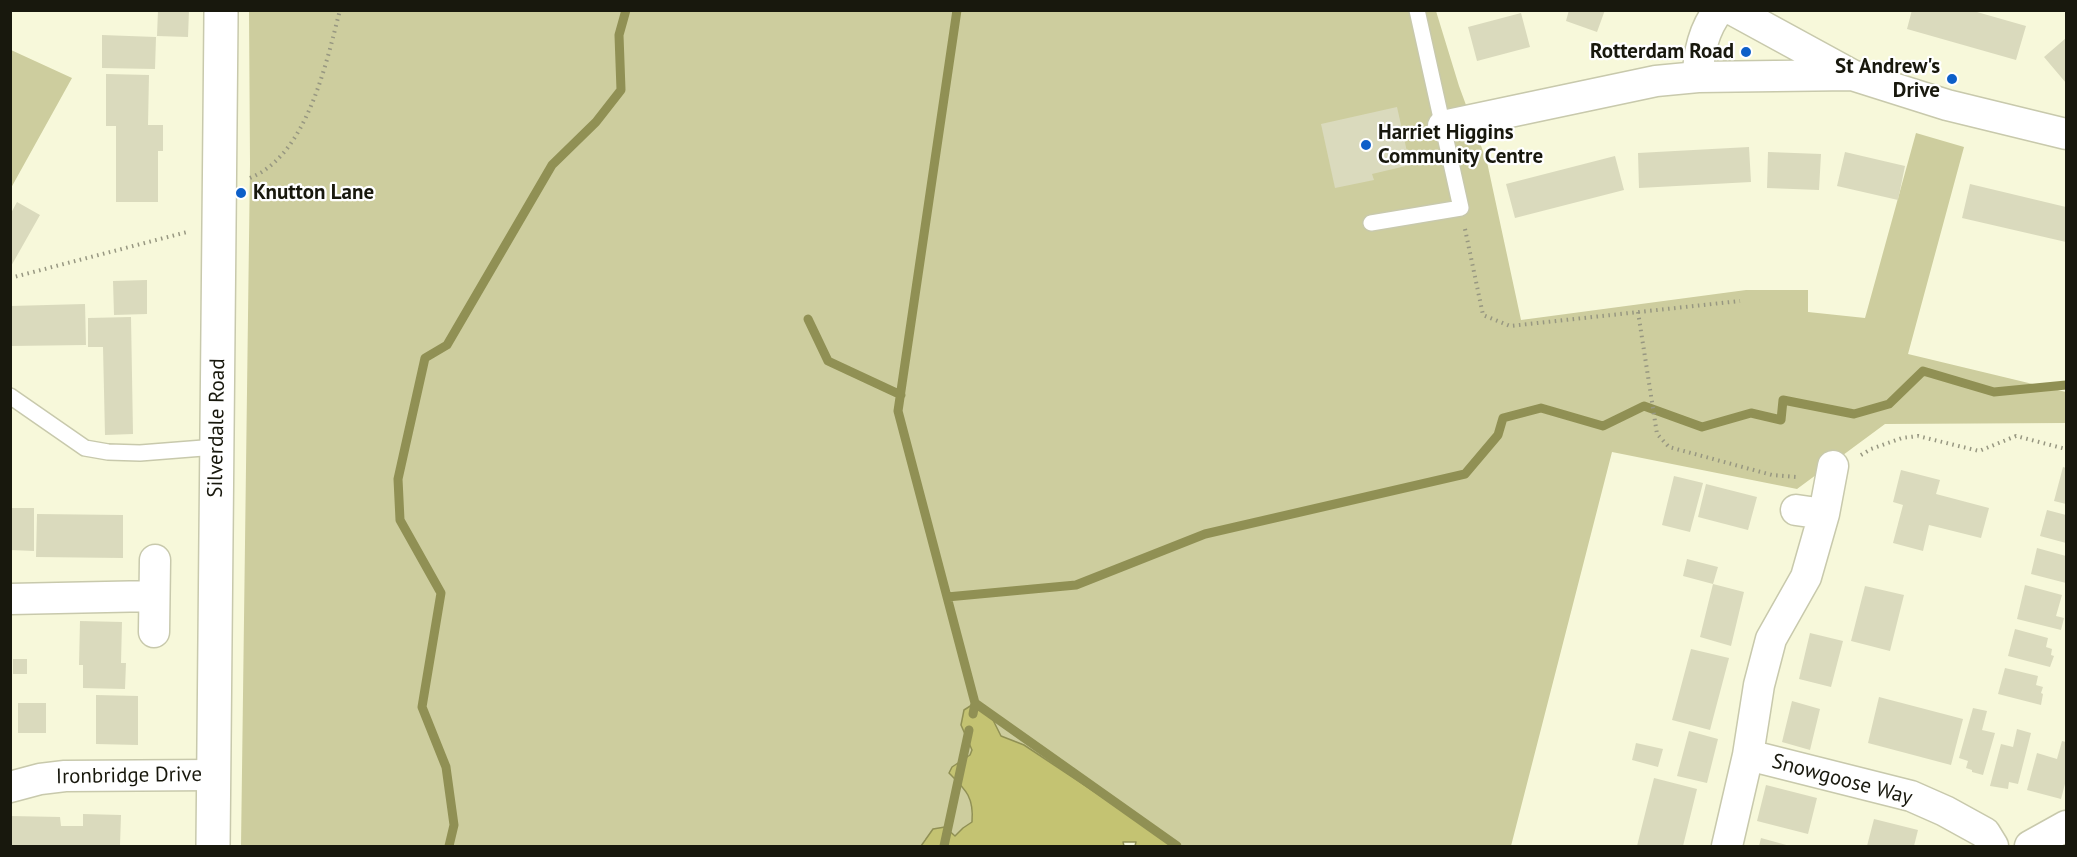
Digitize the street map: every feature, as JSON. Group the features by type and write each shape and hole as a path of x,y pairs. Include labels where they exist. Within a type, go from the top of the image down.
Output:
{"main road":[{"name":"Silverdale Road","path":"213,846 216,447 221,231 221,10"}],"street":[{"path":"1698,77 1698,59 1711,20 1719,10"},
{"path":"1733,10 1852,75 1947,105 2067,135"},
{"path":"1443,126 1656,81 1698,77 1852,75"},
{"name":"Snowgoose Way","path":"1727,846 1748,755 1759,685 1771,639 1806,577 1810,512 1833,466"},
{"path":"154,632 155,560"},
{"path":"10,599 154,596"},
{"name":"Snowgoose Way","path":"1748,755 1911,795 1985,833 1993,846"},
{"name":"Ironbridge Drive","path":"10,787 40,779 64,776 213,775"},
{"path":"2030,846 2067,826"}],"lane":[{"path":"1371,223 1461,207 1417,10"},
{"path":"10,396 85,448 108,452 140,453 216,447"}],"path":[{"path":"220,181 252,178 275,164 300,130 323,74 340,10"},
{"path":"1461,207 1484,315 1510,326 1740,301"},
{"path":"10,278 195,230 221,231"},
{"path":"1638,312 1657,434"}],"green space":[{"path":"249,11 1436,11 1459,86 1487,162 1521,320 1746,290 1808,290 1808,312 1865,318 1916,133 1964,147 1908,354 2066,392 2066,423 1885,424 1797,489 1612,452 1511,846 1171,846 1169,841 1024,745 1001,736 990,714 967,742 972,750 970,755 963,758 954,777 969,797 972,823 955,836 925,839 921,846 241,846 250,164"},
{"path":"11,50 72,78 11,188"}],"shaded area":[{"path":"975,703 990,714 1001,736 1024,745 1169,841 1171,846 1135,846 1136,842 1123,842 1124,846 921,846 933,829 945,827 955,836 972,822 972,806 968,794 949,773 952,767 970,755 972,750 961,725 964,710"}],"building":[{"path":"158,10 189,10 188,37 157,36"},
{"path":"1569,10 1605,10 1597,32 1566,21"},
{"path":"1912,10 1970,10 2026,26 2016,60 1907,29"},
{"path":"1521,13 1530,47 1477,61 1468,27"},
{"path":"102,35 156,37 155,69 102,68"},
{"path":"2066,38 2066,83 2044,57"},
{"path":"106,74 149,75 148,125 163,125 163,151 158,151 158,202 116,202 116,126 106,126"},
{"name":"Harriet Higgins Community Centre","path":"1397,107 1410,165 1372,174 1374,180 1335,188 1321,124"},
{"path":"1749,147 1751,182 1639,188 1638,153"},
{"path":"1768,152 1821,154 1819,190 1767,188"},
{"path":"1845,152 1905,166 1898,200 1837,186"},
{"path":"1615,156 1624,190 1515,218 1506,184"},
{"path":"1970,184 2066,207 2066,242 1962,218"},
{"path":"17,202 40,215 10,268 10,215"},
{"path":"147,280 147,314 114,315 113,281"},
{"path":"85,304 86,345 10,346 10,306"},
{"path":"131,317 133,434 105,435 103,347 88,347 88,318"},
{"path":"2063,467 2066,468 2066,504 2054,501"},
{"path":"1901,470 1940,480 1936,494 1989,508 1981,538 1929,525 1923,551 1893,543 1903,505 1893,502"},
{"path":"1674,476 1703,483 1690,532 1662,525"},
{"path":"1706,484 1757,497 1748,530 1698,517"},
{"path":"10,508 34,508 34,551 10,550"},
{"path":"2047,510 2066,515 2066,543 2040,536"},
{"path":"37,514 123,515 123,558 36,557"},
{"path":"2037,548 2066,556 2066,583 2031,574"},
{"path":"1687,559 1718,567 1713,584 1683,576"},
{"path":"1713,584 1744,592 1731,646 1700,637"},
{"path":"2025,585 2062,595 2056,616 2064,618 2061,630 2017,619"},
{"path":"1865,586 1904,595 1890,651 1851,641"},
{"path":"80,621 122,622 121,663 126,663 125,689 83,688 83,665 79,665"},
{"path":"2015,629 2048,638 2046,647 2052,649 2051,655 2054,656 2050,667 2008,656"},
{"path":"1810,633 1843,641 1831,687 1799,679"},
{"path":"1691,649 1729,658 1710,730 1672,720"},
{"path":"13,659 27,659 27,674 13,674"},
{"path":"2005,668 2038,676 2036,685 2043,687 2041,705 1998,694"},
{"path":"96,695 138,696 138,745 96,744"},
{"path":"1879,697 1963,719 1951,765 1868,743"},
{"path":"1792,701 1820,709 1810,750 1782,742"},
{"path":"18,703 46,703 46,733 18,733"},
{"path":"1973,708 1987,711 1982,730 1995,733 1983,775 1966,768 1968,761 1959,758"},
{"path":"2017,729 2031,733 2018,784 2009,782 2008,789 1990,786 2001,744 2013,747"},
{"path":"1689,731 1718,739 1707,783 1677,776"},
{"path":"2062,741 2066,742 2066,780 2061,799 2027,790 2037,753 2057,759"},
{"path":"1636,743 1663,749 1658,767 1632,760"},
{"path":"1654,778 1697,789 1683,846 1637,846"},
{"path":"1766,785 1817,798 1808,834 1757,821"},
{"path":"83,814 121,815 120,845 10,846 10,816 60,817 61,826 83,826"},
{"path":"1874,819 1918,830 1914,846 1867,846"},
{"path":"1761,838 1790,846 1759,846"}],"waterway":[{"path":"449,846 454,825 446,767 422,707 441,593 400,520 398,479 425,358 447,345 552,165 596,122 621,90 619,35 626,10"},
{"path":"957,10 898,411 975,703 973,714"},
{"path":"808,319 828,361 901,395"},
{"path":"947,597 1076,585 1205,534 1465,474 1498,435 1503,418 1541,408 1603,426 1644,406 1702,427 1751,413 1781,420 1783,400 1854,414 1889,404 1923,371 1994,392 2066,385"},
{"path":"975,703 1177,846"},
{"path":"944,846 969,730"}],"place":[{"name":"Rotterdam Road","path":"1746,52"},
{"name":"St Andrew's Drive","path":"1952,79"},
{"name":"Harriet Higgins Community Centre","path":"1366,145"},
{"name":"Knutton Lane","path":"241,193"}]}
